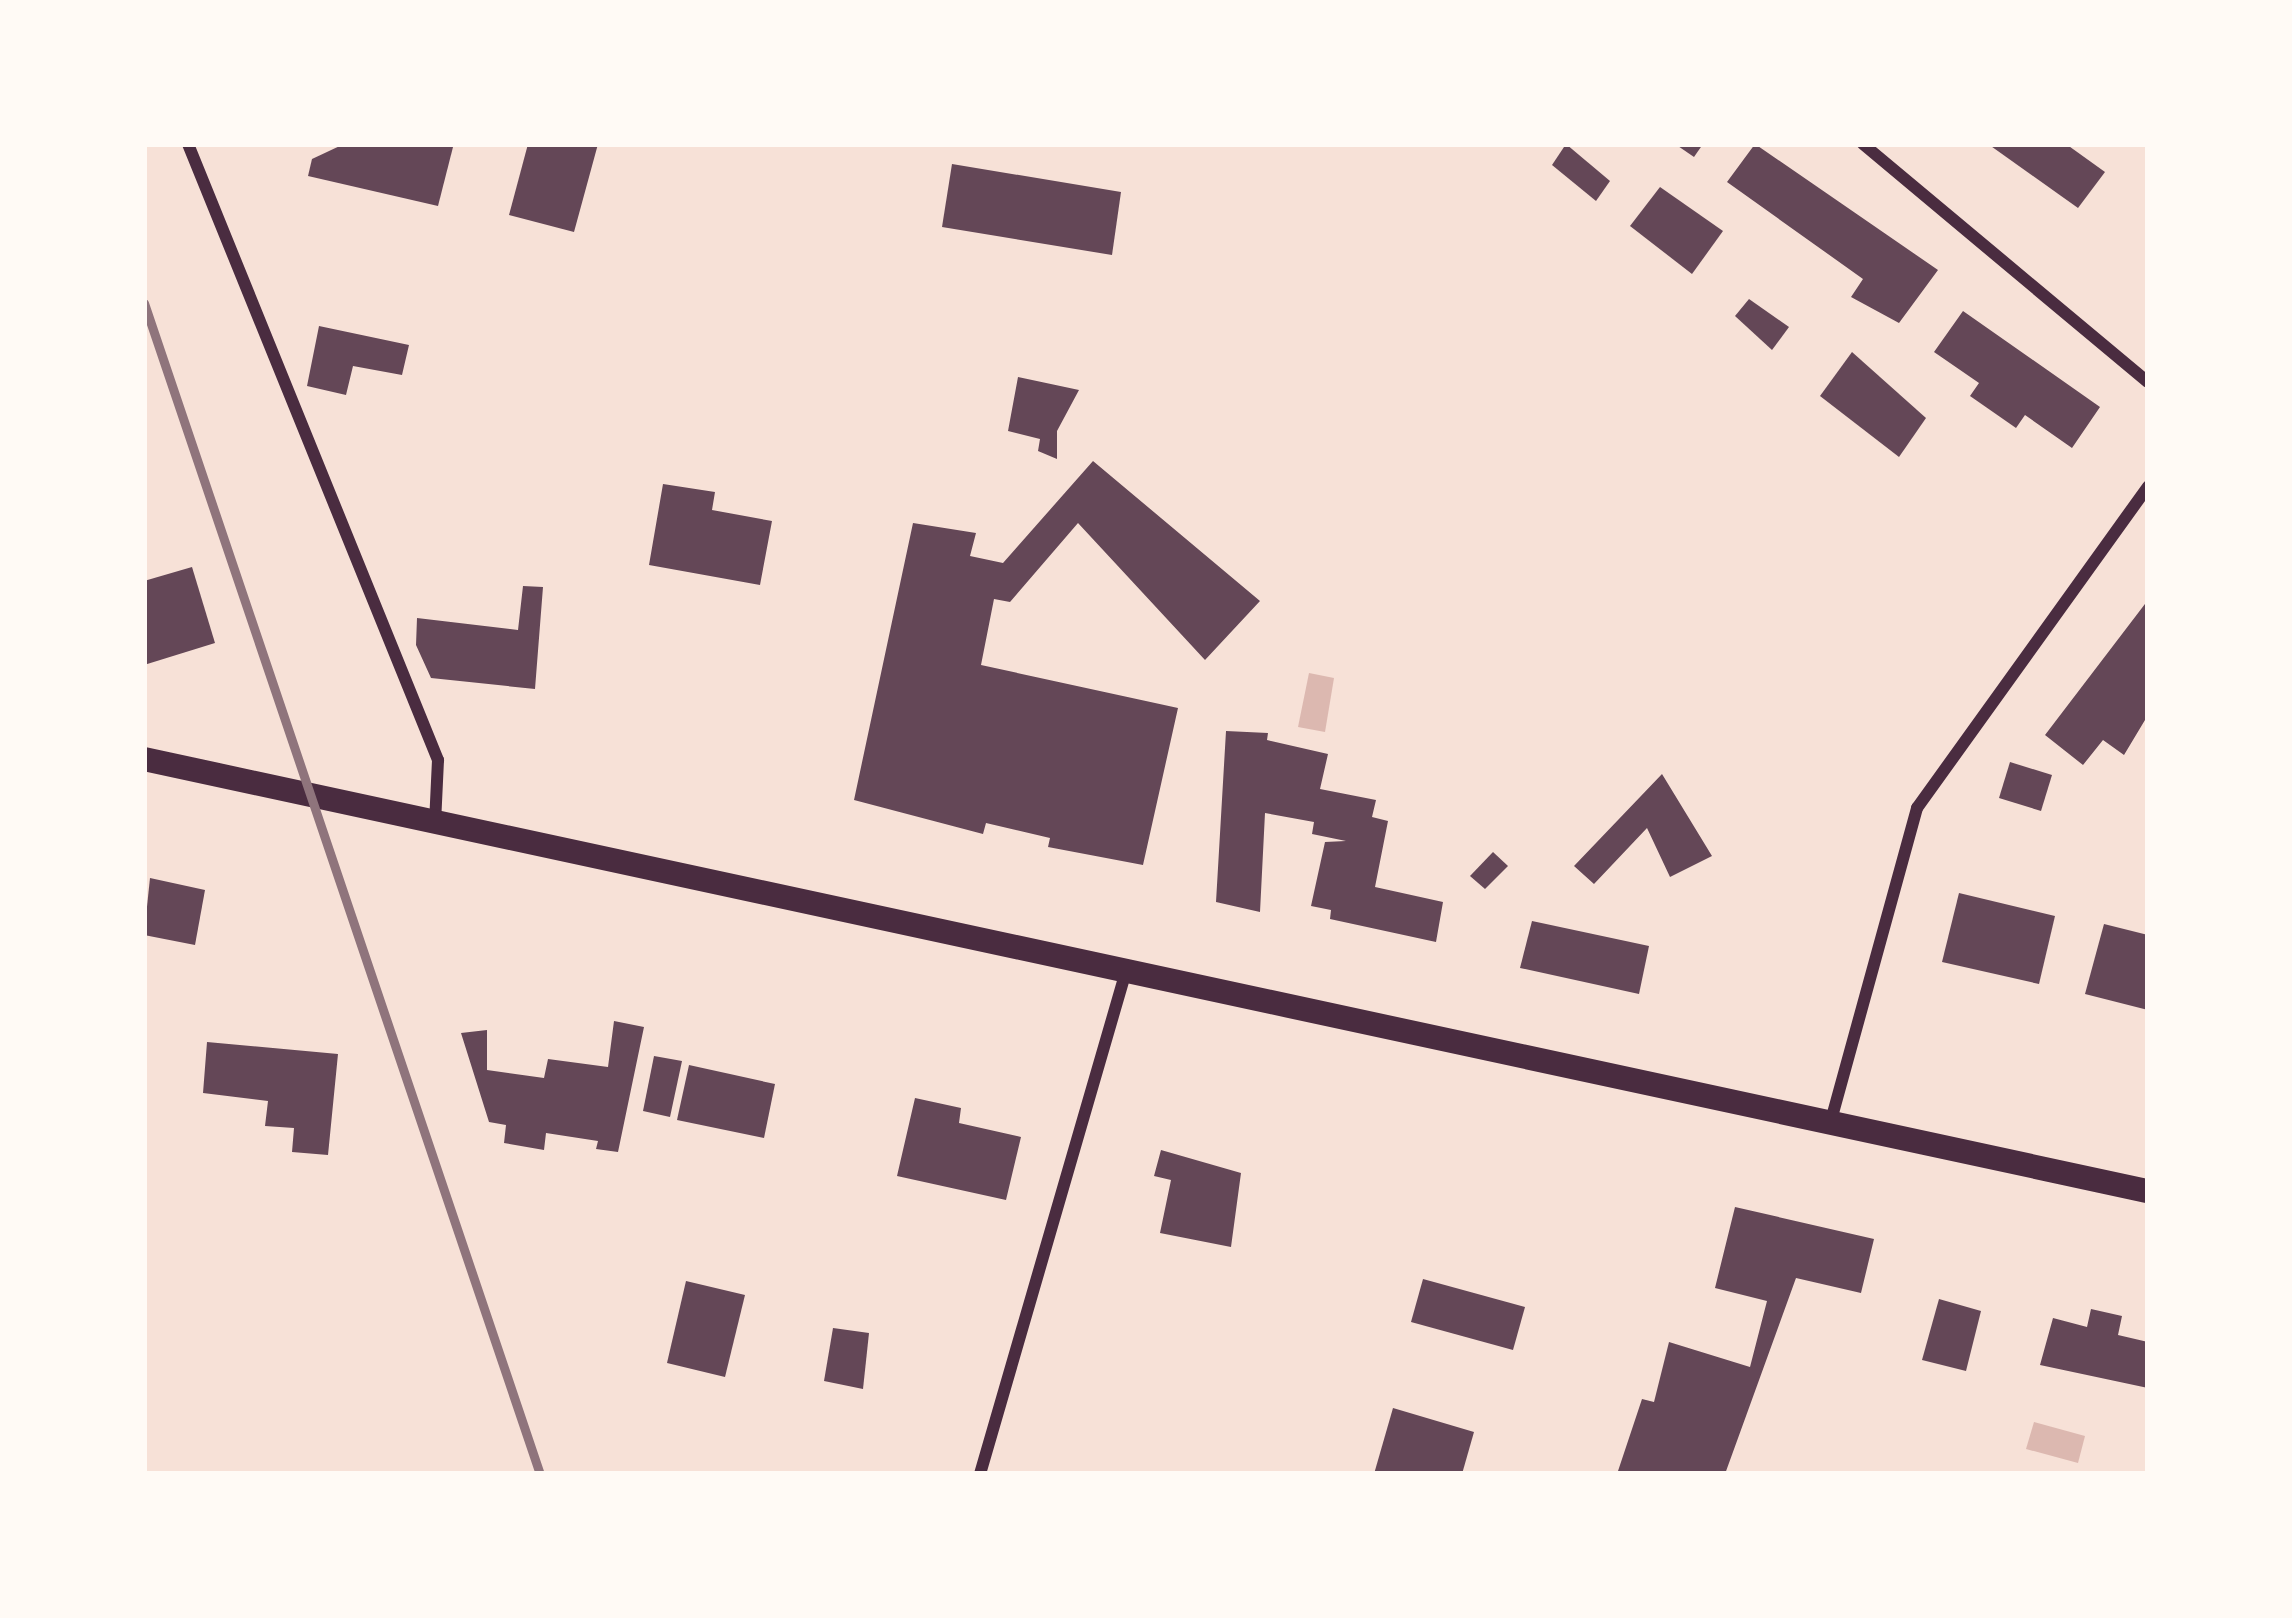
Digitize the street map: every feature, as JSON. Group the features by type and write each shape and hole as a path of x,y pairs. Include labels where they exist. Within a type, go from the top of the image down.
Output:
{"main road":[{"path":"144,759 1829,1127 2148,1191"}],"street":[{"path":"188,144 289,409 438,760 435,824"},
{"path":"1863,144 2148,382"},
{"path":"1829,1127 1917,808 2148,486"},
{"path":"980,1474 1126,971"}],"shaded area":[{"path":"1309,673 1334,678 1325,732 1298,727"},
{"path":"2034,1422 2085,1436 2078,1463 2026,1449"}],"building":[{"path":"344,144 453,147 438,206 308,176 312,159"},
{"path":"528,144 598,144 574,232 509,215"},
{"path":"1566,144 1610,181 1596,201 1552,165"},
{"path":"1675,144 1703,144 1694,157"},
{"path":"1755,144 1938,270 1899,323 1851,297 1863,279 1727,182"},
{"path":"1988,144 2066,144 2105,172 2078,208"},
{"path":"952,164 1121,192 1112,255 942,227"},
{"path":"1660,187 1723,231 1692,274 1630,226"},
{"path":"1749,299 1789,327 1772,350 1735,316"},
{"path":"1963,311 2100,407 2072,448 2025,415 2016,428 1970,396 1979,383 1934,352"},
{"path":"319,326 409,345 402,375 353,366 346,395 307,386"},
{"path":"1852,352 1926,418 1899,457 1820,396"},
{"path":"1018,377 1079,390 1057,431 1057,459 1038,451 1040,439 1008,431"},
{"path":"1093,461 1260,601 1205,660 1078,523 1010,602 994,599 981,665 1178,708 1143,865 1048,847 1050,838 986,823 983,834 854,800 913,523 976,533 970,556 1003,563"},
{"path":"663,484 715,492 712,510 772,521 760,585 649,565"},
{"path":"192,567 215,643 144,665 144,581"},
{"path":"523,586 543,587 535,689 431,678 416,645 417,618 518,630"},
{"path":"2148,600 2148,715 2124,755 2103,740 2083,765 2045,735"},
{"path":"1226,731 1268,733 1267,740 1328,754 1320,789 1376,800 1372,817 1388,821 1375,887 1443,902 1436,942 1330,919 1331,910 1311,906 1325,842 1346,841 1312,834 1314,822 1265,813 1260,912 1216,902"},
{"path":"2010,762 2052,775 2041,811 1999,798"},
{"path":"1662,774 1712,856 1670,877 1647,828 1594,884 1574,866"},
{"path":"1493,852 1508,866 1485,889 1470,876"},
{"path":"150,878 205,890 195,945 144,935"},
{"path":"1959,893 2055,916 2039,984 1942,962"},
{"path":"1532,921 1649,946 1639,994 1520,968"},
{"path":"2104,924 2148,935 2148,1010 2085,994"},
{"path":"614,1021 644,1027 618,1152 596,1149 598,1141 546,1133 544,1150 504,1143 506,1125 489,1122 461,1033 487,1030 487,1070 544,1078 548,1059 608,1067"},
{"path":"207,1042 338,1054 328,1155 292,1152 294,1128 265,1126 268,1101 203,1093"},
{"path":"654,1056 682,1061 670,1117 643,1111"},
{"path":"689,1065 775,1084 764,1138 677,1120"},
{"path":"915,1098 961,1108 959,1123 1021,1137 1006,1200 897,1176"},
{"path":"1161,1150 1241,1173 1231,1247 1160,1233 1171,1180 1154,1176"},
{"path":"1735,1207 1874,1239 1861,1293 1796,1278 1725,1474 1617,1474 1642,1399 1654,1402 1669,1342 1750,1367 1767,1301 1715,1288"},
{"path":"1423,1279 1525,1307 1513,1350 1411,1322"},
{"path":"686,1281 745,1295 725,1377 667,1363"},
{"path":"1939,1299 1981,1311 1966,1371 1922,1360"},
{"path":"2091,1309 2122,1316 2118,1335 2148,1342 2148,1388 2040,1365 2053,1318 2087,1327"},
{"path":"833,1328 869,1333 863,1389 824,1381"},
{"path":"1393,1408 1474,1432 1462,1474 1374,1474"}],"railway":[{"path":"144,303 540,1474"}]}
